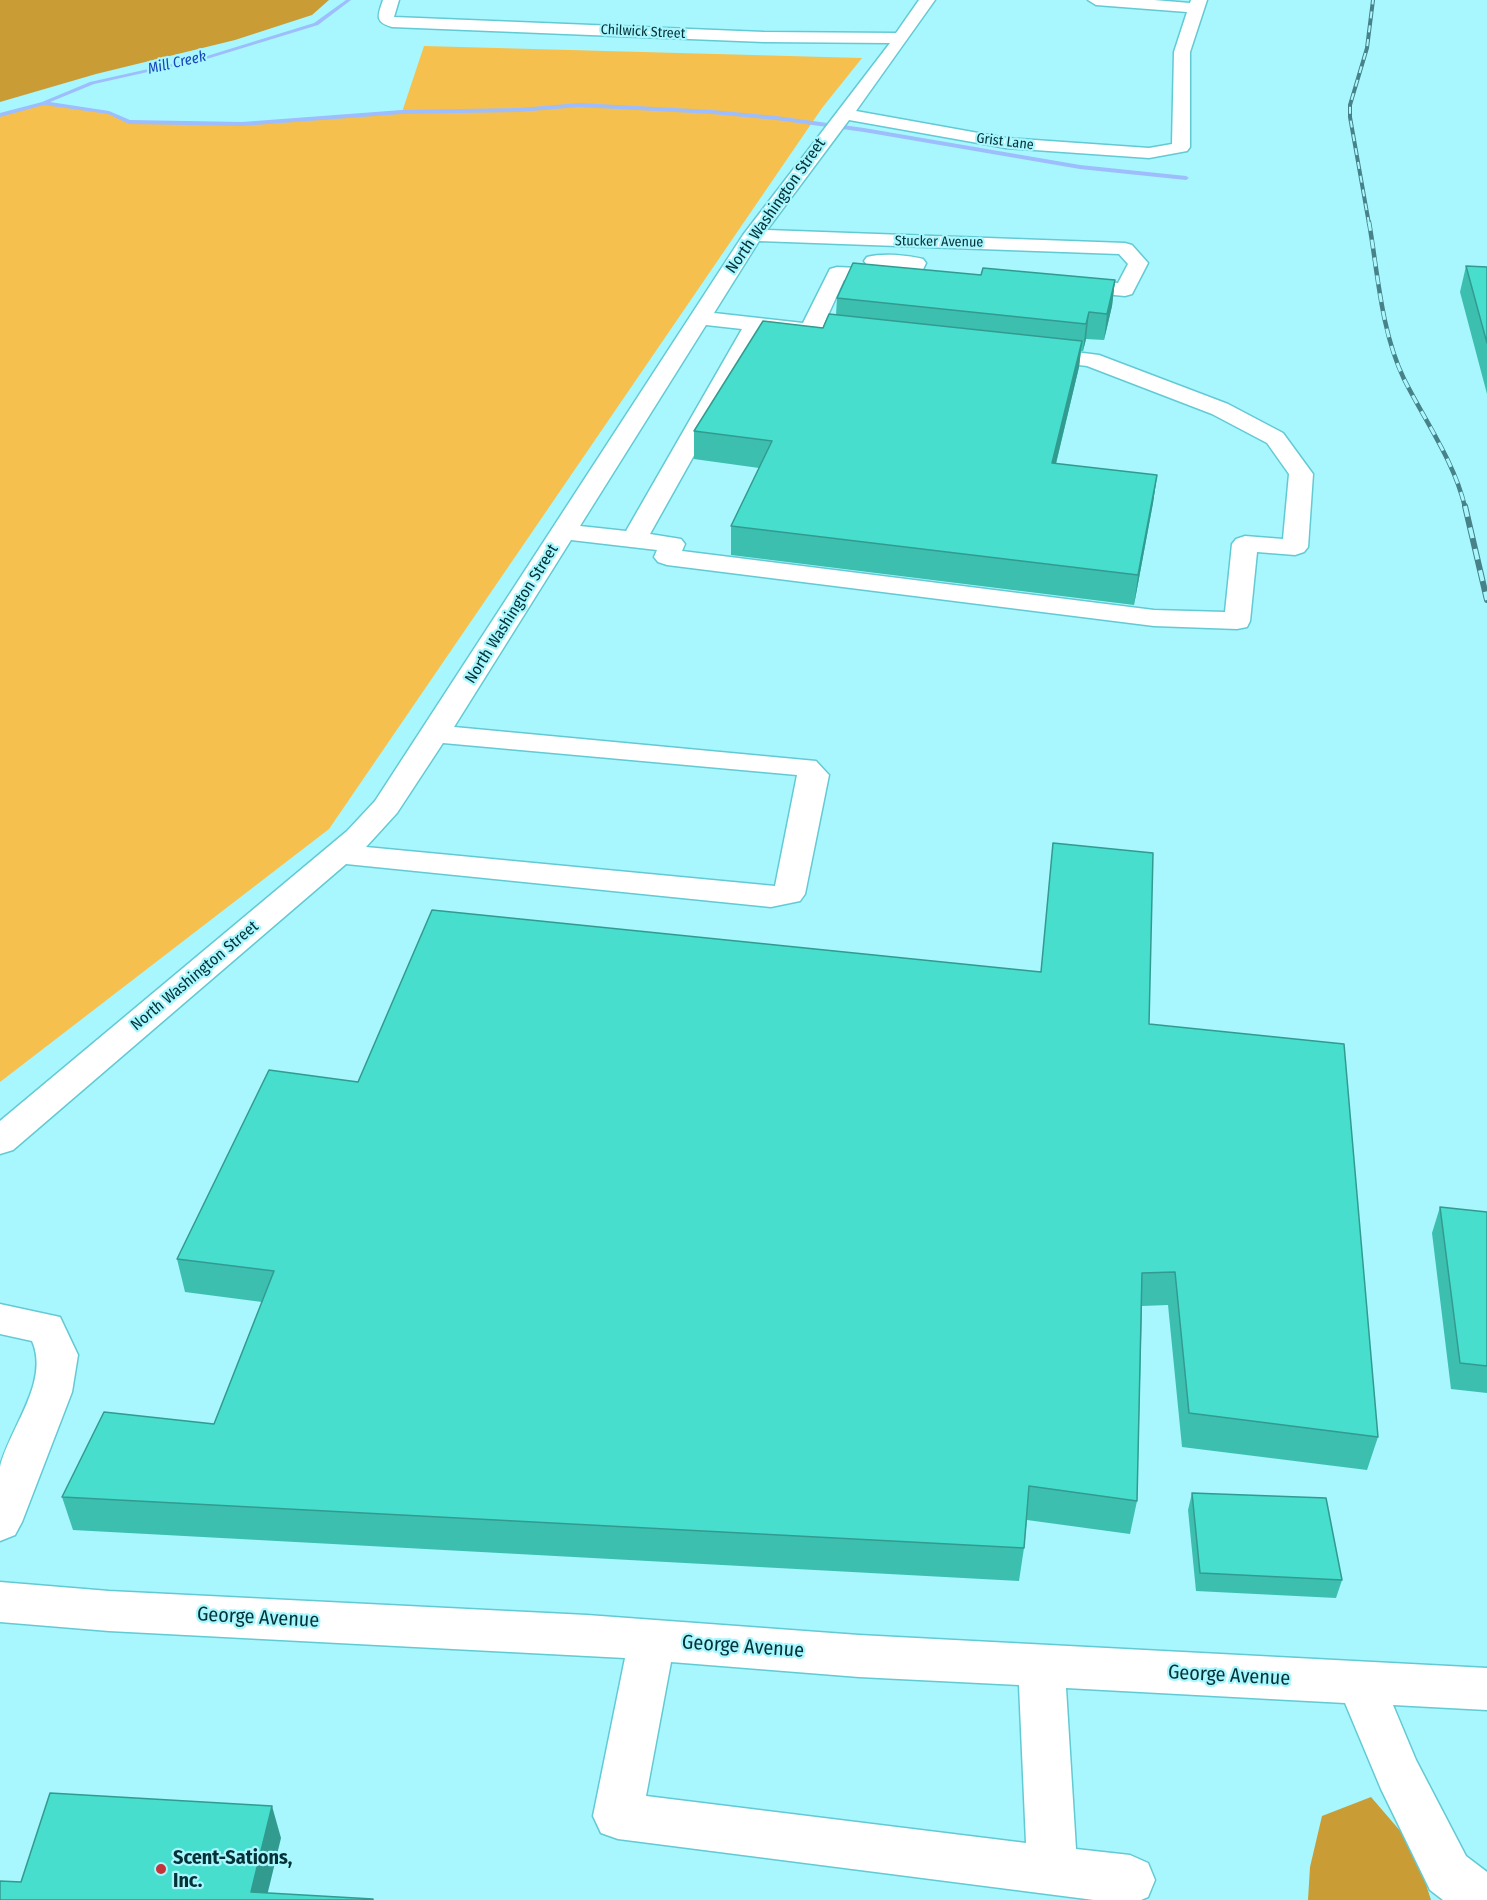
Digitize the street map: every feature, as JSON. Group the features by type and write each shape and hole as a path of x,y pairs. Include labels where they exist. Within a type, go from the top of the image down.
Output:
{"street":[{"name":"Chilwick Street","path":"391,0 385,16 386,20 405,23 389,31 406,36 465,38 510,34 531,27 764,37 902,38"},
{"name":"North Washington Street","path":"0,1141 358,838 386,807 435,734 699,318 752,249 843,114 902,38 927,0"},
{"path":"1096,0 1198,4"},
{"name":"Grist Lane","path":"843,114 1006,143 1143,153 1169,151 1181,147 1182,52 1198,4"},
{"path":"531,27 532,10"},
{"name":"Stucker Avenue","path":"752,249 890,251 1125,249 1138,263 1125,290 1055,283"},
{"path":"699,318 822,331 837,273 900,277 912,274 916,263 890,251 820,258"},
{"path":"914,270 938,272"},
{"path":"634,540 756,324"},
{"path":"564,532 672,544 667,557 1154,618 1237,621 1245,544 1294,547 1301,474 1275,438 1220,409 1091,360 1009,351"},
{"path":"339,854 771,897 789,894 814,775 806,767 435,734"},
{"path":"0,1319 46,1328 58,1355 51,1392 0,1522"},
{"name":"George Avenue","path":"0,1602 109,1611 652,1640 859,1656 1487,1689"},
{"path":"652,1640 618,1816 1130,1880"},
{"path":"1041,1666 1052,1871"},
{"path":"1360,1682 1398,1773 1448,1873 1483,1900"}],"shaded area":[{"path":"0,0 329,0 312,15 235,40 96,74 0,102"},
{"path":"424,46 862,58 822,108 329,829 0,1082 0,115 44,103 109,113 129,122 242,124 402,112"},
{"path":"1371,1797 1414,1847 1431,1900 1308,1900 1310,1867 1322,1816"}],"building":[{"path":"853,263 981,275 983,268 1115,280 1107,314 1089,312 1086,324 837,298"},
{"path":"1466,266 1487,267 1487,343"},
{"path":"829,314 1082,341 1052,463 1157,475 1138,575 731,526 772,441 694,431 763,321 823,328"},
{"path":"1053,843 1153,853 1149,1024 1344,1044 1378,1437 1189,1413 1175,1272 1142,1273 1137,1501 1029,1486 1024,1548 62,1497 104,1412 214,1424 274,1271 177,1259 269,1070 358,1082 432,910 1041,972"},
{"path":"1440,1207 1487,1212 1487,1366 1460,1363"},
{"path":"1192,1493 1326,1498 1342,1580 1200,1573"},
{"name":"Scent-Sations, Inc.","path":"50,1793 272,1806 251,1892 373,1900 0,1900 0,1881 21,1882"}],"waterway":[{"name":"Mill Creek","path":"44,103 92,83 208,57 316,24 349,0"},
{"name":"Mill Creek","path":"0,115 44,103"},
{"path":"44,103 109,113 129,122 242,124 402,112 520,110 579,105 712,112 864,130 1080,167 1186,178"}],"railway":[{"path":"1369,224 1350,117 1350,105 1367,48 1373,0"},
{"path":"1369,222 1381,302 1396,361 1454,473 1465,507"},
{"path":"1465,506 1487,600"}],"place":[{"name":"Scent-Sations, Inc.","path":"161,1869"}]}
